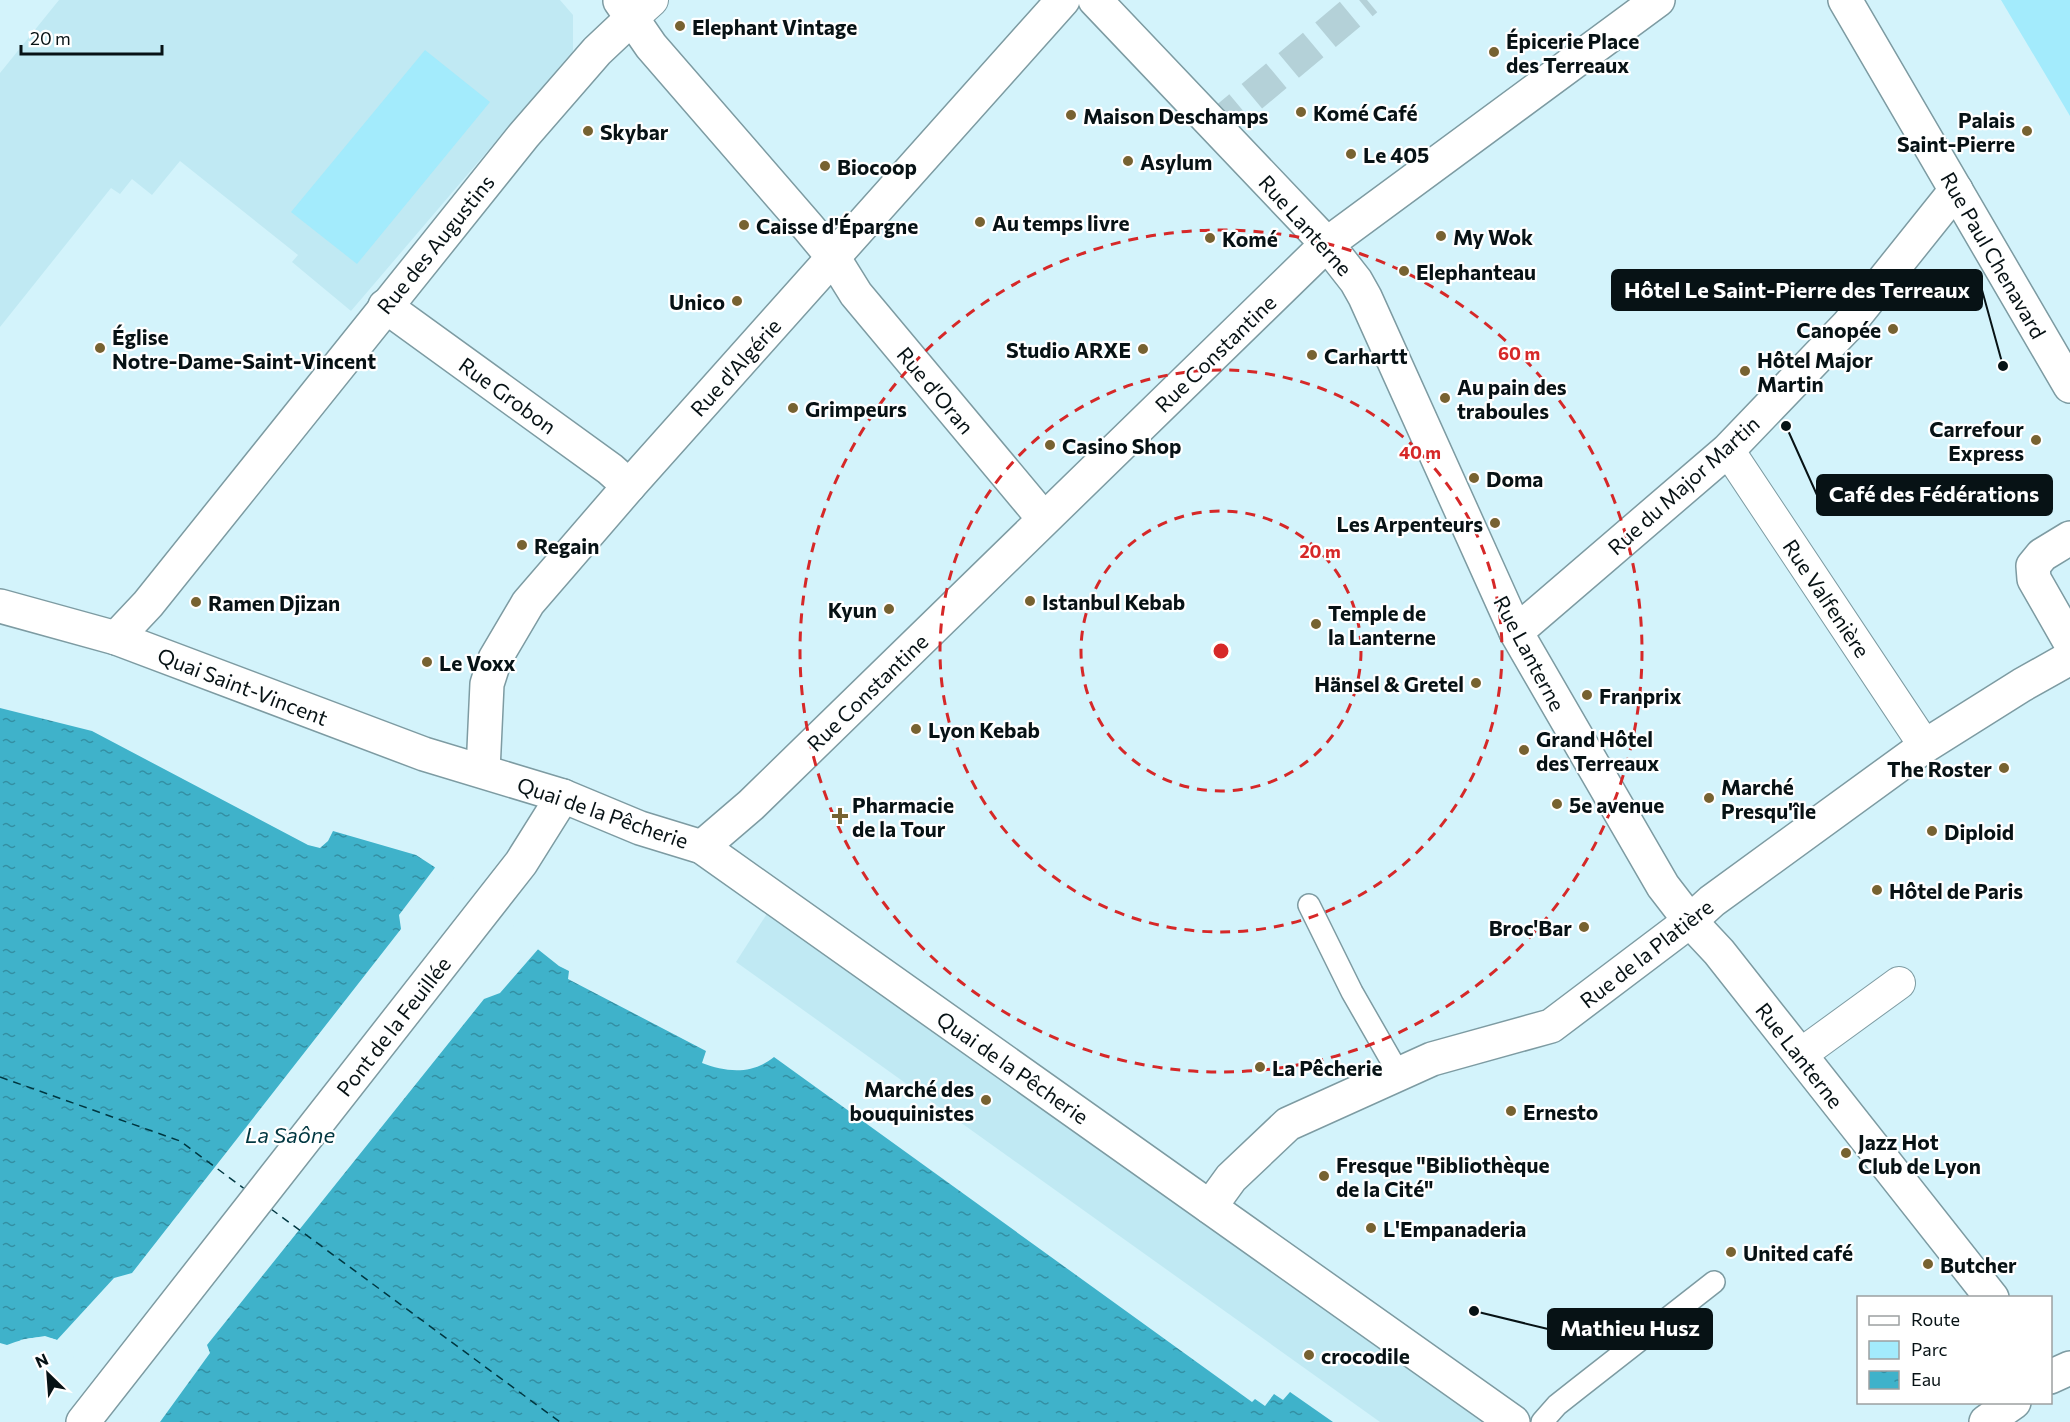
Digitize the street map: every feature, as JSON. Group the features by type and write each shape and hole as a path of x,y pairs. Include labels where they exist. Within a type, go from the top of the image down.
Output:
{"street":[{"name":"Rue d'Algérie","path":"483,771 487,684 495,659 528,603 629,486 1063,0"},
{"name":"Rue Lanterne","path":"1095,0 1327,244 1356,281 1516,632 1663,886 1690,921 1719,952 1990,1296"},
{"name":"Rue Constantine","path":"702,847 751,805 1327,244 1658,0"},
{"name":"Rue Paul Chenavard","path":"1845,0 2070,386"},
{"name":"Rue d'Oran","path":"634,6 651,46 751,159 833,257 856,294 1044,519"},
{"name":"Rue des Augustins","path":"116,638 148,604 524,135 634,6"},
{"name":"Rue du Major Martin","path":"1516,632 1728,450 1848,325 1956,190"},
{"name":"Rue Grobon","path":"385,306 610,469 629,486"},
{"name":"Rue Valfenière","path":"1728,450 1925,746"},
{"path":"2070,538 2042,555 2033,566 2034,579 2070,642"},
{"name":"Quai Saint-Vincent","path":"0,606 116,638 405,748 483,771"},
{"name":"Rue de la Platière","path":"1210,1207 1231,1178 1288,1124 1432,1059 1551,1026 1690,921 1712,901 1925,746 2022,685 2070,658"},
{"name":"Quai de la Pêcherie","path":"483,771 563,796 640,828 702,847 1513,1422"},
{"name":"Pont de la Feuillée","path":"93,1410 515,869 563,796"},
{"path":"1800,1054 1899,983"},
{"path":"1986,1422 2011,1404"}],"lane":[{"path":"1309,905 1352,992 1399,1074"},
{"path":"1542,1422 1576,1390 1714,1282"}],"shaded area":[{"path":"59,0 560,0 573,15 573,51 351,311 292,262 298,255 180,161 152,195 132,179 120,194 111,188 0,327 0,73"},
{"name":"Marché des bouquinistes","path":"770,909 1504,1422 1380,1422 736,962"}],"green space":[{"path":"2001,0 2070,0 2070,116"},
{"path":"425,50 490,102 357,264 291,212"}],"water":[{"name":"La Saône","path":"0,708 92,731 308,845 320,848 328,841 333,831 416,855 559,966 569,971 568,979 706,1051 702,1063 739,1070 757,1067 774,1057 1252,1402 1255,1399 1265,1406 1274,1394 1283,1400 1290,1392 1333,1422 160,1422 57,1340 38,1337 7,1345 0,1343"}],"pier":[{"path":"437,865 540,947 500,993 484,999 207,1345 210,1353 160,1422 155,1422 56,1343 45,1339 23,1343 20,1340 45,1336 57,1340 114,1278 132,1273 401,929 399,915"}],"ferry route":[{"path":"0,1077 180,1141 246,1190"},
{"path":"271,1209 560,1422"}],"tunnel":[{"path":"1215,127 1367,0"}],"place":[{"name":"Elephant Vintage","path":"680,26"},
{"name":"Épicerie Place des Terreaux","path":"1494,52"},
{"name":"Komé Café","path":"1301,112"},
{"name":"Maison Deschamps","path":"1071,115"},
{"name":"Skybar","path":"588,131"},
{"name":"Palais Saint-Pierre","path":"2027,131"},
{"name":"Le 405","path":"1351,154"},
{"name":"Asylum","path":"1128,161"},
{"name":"Biocoop","path":"825,166"},
{"name":"Au temps livre","path":"980,222"},
{"name":"Caisse d'Épargne","path":"744,225"},
{"name":"My Wok","path":"1441,236"},
{"name":"Komé","path":"1210,238"},
{"name":"Elephanteau","path":"1404,271"},
{"name":"Unico","path":"737,301"},
{"name":"Canopée","path":"1893,329"},
{"name":"Église Notre-Dame-Saint-Vincent","path":"100,348"},
{"name":"Studio ARXE","path":"1143,349"},
{"name":"Carhartt","path":"1312,355"},
{"name":"Hôtel Le Saint-Pierre des Terreaux","path":"2003,366"},
{"name":"Hôtel Major Martin","path":"1745,371"},
{"name":"Au pain des traboules","path":"1445,398"},
{"name":"Grimpeurs","path":"793,408"},
{"name":"Café des Fédérations","path":"1786,426"},
{"name":"Carrefour Express","path":"2036,440"},
{"name":"Casino Shop","path":"1050,445"},
{"name":"Doma","path":"1474,478"},
{"name":"Les Arpenteurs","path":"1495,523"},
{"name":"Regain","path":"522,545"},
{"name":"Istanbul Kebab","path":"1030,601"},
{"name":"Ramen Djizan","path":"196,602"},
{"name":"Kyun","path":"889,609"},
{"name":"Temple de la Lanterne","path":"1316,624"},
{"name":"Le Voxx","path":"427,662"},
{"name":"Hänsel & Gretel","path":"1476,683"},
{"name":"Franprix","path":"1587,695"},
{"name":"Lyon Kebab","path":"916,729"},
{"name":"Grand Hôtel des Terreaux","path":"1524,750"},
{"name":"The Roster","path":"2004,768"},
{"name":"Marché Presqu'île","path":"1709,798"},
{"name":"5e avenue","path":"1557,804"},
{"name":"Pharmacie de la Tour","path":"840,816"},
{"name":"Diploid","path":"1932,831"},
{"name":"Hôtel de Paris","path":"1877,890"},
{"name":"Broc'Bar","path":"1584,927"},
{"name":"La Pêcherie","path":"1260,1067"},
{"name":"Marché des bouquinistes","path":"986,1100"},
{"name":"Ernesto","path":"1511,1111"},
{"name":"Jazz Hot Club de Lyon","path":"1846,1153"},
{"name":"Fresque \"Bibliothèque de la Cité\"","path":"1324,1176"},
{"name":"L'Empanaderia","path":"1371,1228"},
{"name":"United café","path":"1731,1252"},
{"name":"Butcher","path":"1928,1264"},
{"name":"Mathieu Husz","path":"1474,1311"},
{"name":"crocodile","path":"1309,1355"}]}
